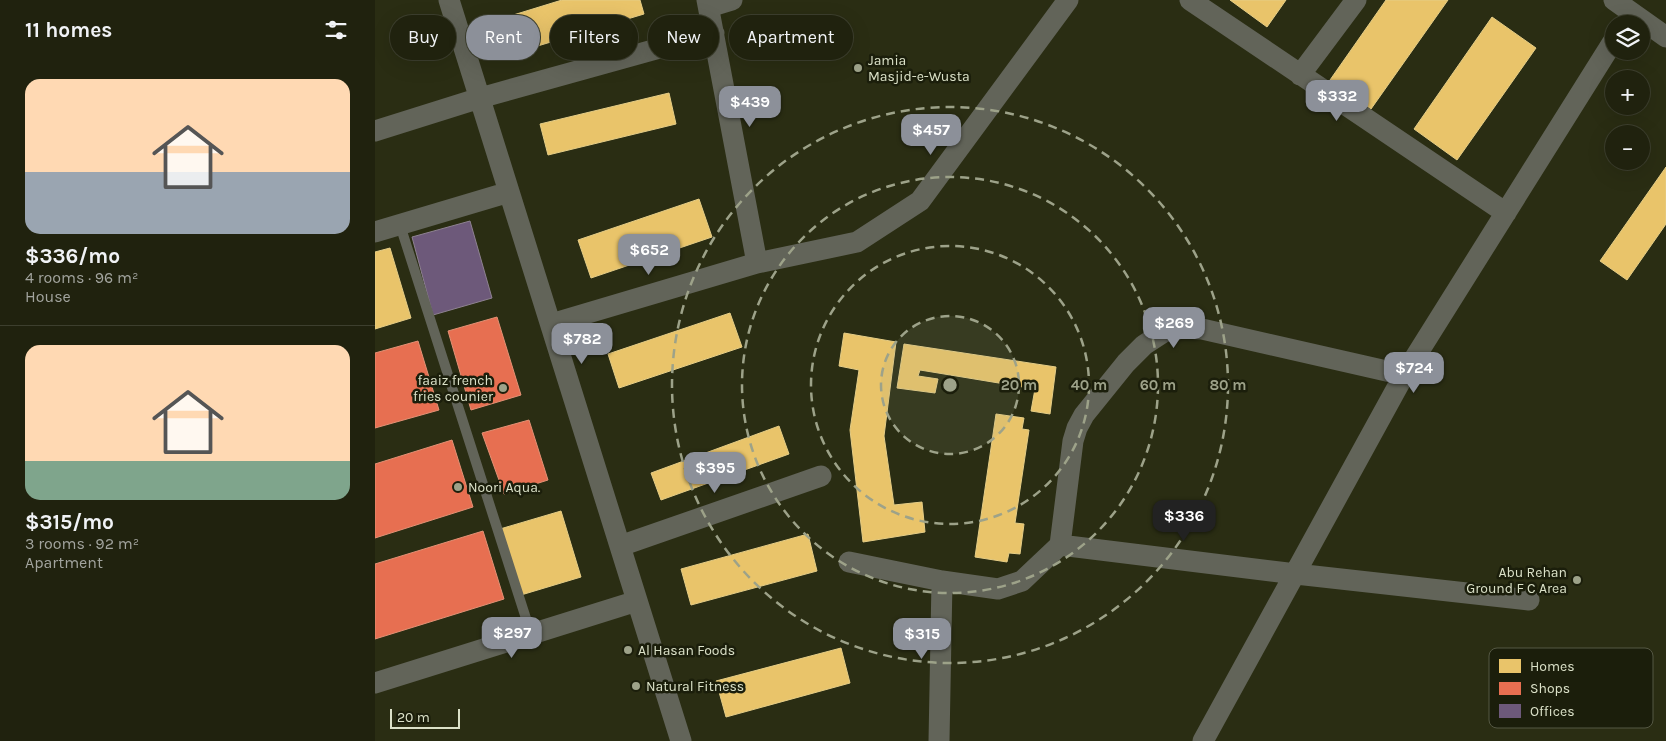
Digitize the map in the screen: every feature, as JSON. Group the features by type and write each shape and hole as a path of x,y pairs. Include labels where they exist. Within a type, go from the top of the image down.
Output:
{"street":[{"path":"449,0 681,741"},
{"path":"708,3 732,0"},
{"path":"551,324 757,263 857,242 920,201 1068,0"},
{"path":"1190,0 1506,213"},
{"path":"1300,75 1356,0"},
{"path":"1614,0 1626,15"},
{"path":"1650,29 1666,37"},
{"path":"375,131 480,98 648,51"},
{"path":"1203,741 1404,375 1605,54"},
{"path":"719,60 757,263"},
{"path":"375,232 509,192"},
{"path":"849,562 998,590 1022,581 1060,545 1073,441 1084,415 1126,363 1144,345 1164,332 1183,328 1202,329 1404,375"},
{"path":"620,546 821,476"},
{"path":"1060,545 1529,600"},
{"path":"939,741 942,581"},
{"path":"375,683 637,601"}],"lane":[{"path":"400,225 531,634"}],"building: Homes":[{"path":"562,0 640,0 644,14 638,16 550,15 550,42 540,45 540,15 513,15"},
{"path":"1230,0 1286,0 1267,27"},
{"path":"1386,0 1448,0 1371,109 1330,80"},
{"path":"1492,17 1536,48 1457,160 1414,129"},
{"path":"669,93 676,124 548,155 540,124"},
{"path":"1666,167 1666,224 1627,280 1600,261"},
{"path":"699,199 712,237 591,278 578,240"},
{"path":"390,248 411,318 375,329 375,252"},
{"path":"730,313 742,347 619,388 608,354"},
{"path":"844,333 896,342 884,436 894,505 922,502 925,532 863,542 850,430 859,370 839,366"},
{"path":"904,344 1056,367 1050,414 1031,411 1035,389 920,370 918,376 938,379 935,393 897,388"},
{"path":"996,414 1024,418 1022,429 1029,430 1015,523 1024,524 1020,554 1009,553 1007,562 975,557"},
{"path":"779,426 789,454 661,500 651,473"},
{"path":"561,511 581,577 521,595 500,529"},
{"path":"808,534 817,571 691,605 681,569"},
{"path":"841,648 850,683 726,717 716,681"}],"building: Shops":[{"path":"497,317 521,395 471,410 448,331"},
{"path":"418,341 439,410 375,428 375,353"},
{"path":"529,420 548,480 504,494 482,433"},
{"path":"452,440 473,507 375,538 375,464"},
{"path":"483,531 504,599 375,639 375,564"}],"building: Offices":[{"path":"470,221 492,298 433,315 412,237"}],"place":[{"name":"Jamia Masjid-e-Wusta","path":"858,68"},
{"name":"faaiz french fries counier","path":"503,388"},
{"name":"Noori Aqua.","path":"458,487"},
{"name":"Abu Rehan Ground F C Area","path":"1577,580"},
{"name":"Al Hasan Foods","path":"628,650"},
{"name":"Natural Fitness","path":"636,686"}]}
